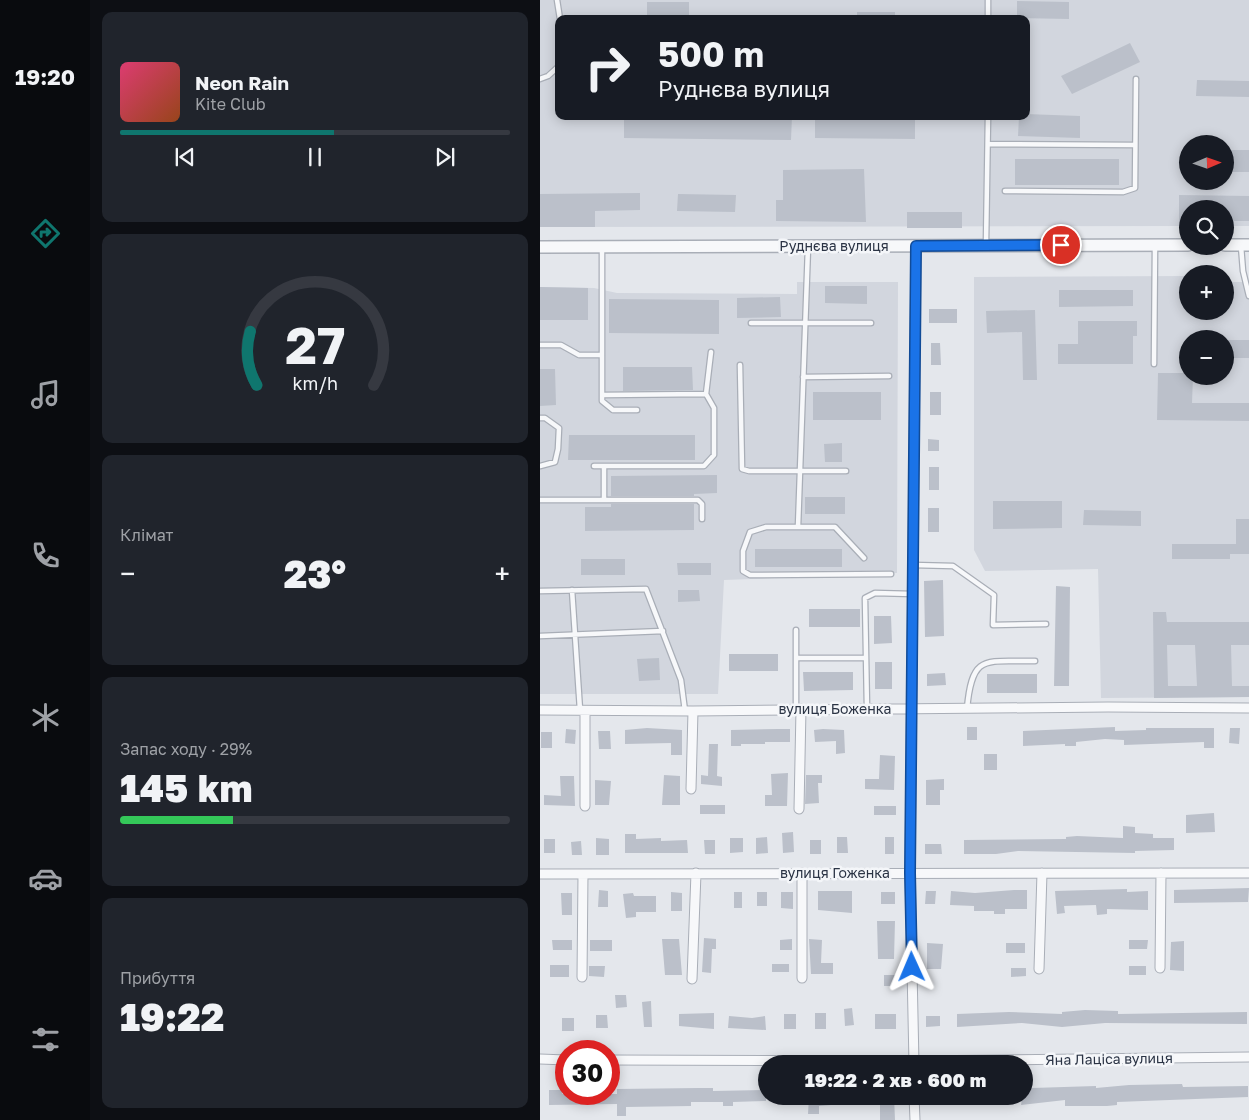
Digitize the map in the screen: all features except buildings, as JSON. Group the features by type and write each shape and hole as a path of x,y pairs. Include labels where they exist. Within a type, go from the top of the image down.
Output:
{"street":[{"name":"Руднєва вулиця","path":"540,247 1179,245"},
{"path":"914,1055 910,873 916,246"},
{"name":"вулиця Боженка","path":"540,710 689,711 1108,706 1249,708"},
{"path":"799,709 799,809"},
{"path":"582,711 585,806"},
{"path":"689,711 691,788"},
{"path":"802,873 802,978"},
{"path":"1038,969 1042,873"},
{"path":"1160,968 1161,873"},
{"name":"вулиця Гоженка","path":"540,874 1249,873"},
{"path":"582,977 583,874"},
{"path":"692,979 696,874"},
{"name":"Яна Лаціса вулиця","path":"1033,1060 1249,1057"},
{"path":"540,1059 555,1060"},
{"name":"Яна Лаціса вулиця","path":"620,1060 758,1061"},
{"path":"914,1105 914,1120"}],"lane":[{"path":"557,0 559,15"},
{"path":"988,0 988,15"},
{"path":"540,79 548,76 555,70"},
{"path":"1005,191 1123,192 1135,188 1136,79"},
{"path":"986,246 988,120"},
{"path":"988,144 1135,145"},
{"path":"1154,364 1155,245"},
{"path":"1245,245 1243,271 1249,296"},
{"path":"798,527 808,246"},
{"path":"602,247 602,401 612,410 637,410"},
{"path":"751,322 871,323"},
{"path":"540,345 561,345 579,355 602,355"},
{"path":"594,466 704,466 714,455 714,408 706,394 711,352"},
{"path":"740,365 742,469 749,471 846,471"},
{"path":"803,377 890,376"},
{"path":"602,395 706,394"},
{"path":"540,418 545,418 558,428 558,449 554,462 540,466"},
{"path":"604,466 604,499"},
{"path":"540,500 698,500 702,504 702,519"},
{"path":"864,558 835,527 766,527 750,532 743,551 743,571 750,574 891,574"},
{"path":"913,565 953,566 994,595 993,625 1046,624"},
{"path":"540,590 646,589 681,680 689,711"},
{"path":"572,590 582,711"},
{"path":"867,709 865,598 875,593 913,594"},
{"path":"796,630 799,709"},
{"path":"540,636 663,632"},
{"path":"796,658 866,658"},
{"path":"967,709 969,685 975,670 986,662 1035,661"}],"shaded area":[{"path":"540,0 1249,0 1249,226 1234,226 1234,200 1179,200 1179,226 540,227"},
{"path":"1179,276 1179,320 1234,320 1234,282 1249,282 1249,697 1101,698 1098,569 985,571 974,550 974,277"},
{"path":"797,282 898,282 897,573 724,580 718,694 540,694 540,287 594,288 617,293 797,294"}],"route":[{"path":"912,967 910,873 916,246 1061,245"}]}
